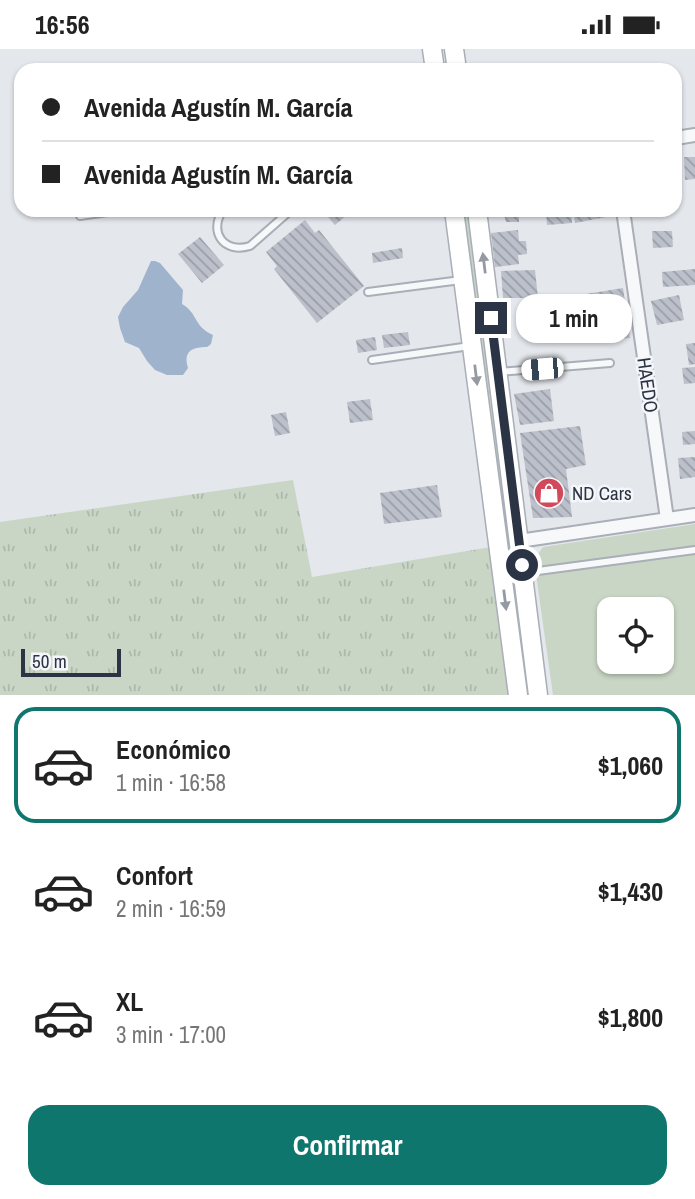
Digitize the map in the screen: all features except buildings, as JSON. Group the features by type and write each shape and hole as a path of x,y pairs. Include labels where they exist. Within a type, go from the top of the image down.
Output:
{"main road":[{"path":"455,217 517,695"},
{"path":"478,217 538,695"}],"street":[{"name":"HAEDO","path":"624,217 667,519"},
{"path":"519,541 695,515"}],"lane":[{"path":"220,217 217,223 218,234 225,243 242,249 250,246 283,217"},
{"path":"368,292 463,279"},
{"path":"372,360 472,346"},
{"path":"498,373 610,363"},
{"path":"523,573 695,550"}],"green space":[{"path":"462,217 468,217 531,695 525,695"},
{"path":"293,480 312,577 491,547 511,695 0,695 0,522"},
{"path":"695,524 695,695 553,695 534,560 543,547"}],"water":[{"path":"151,261 160,263 183,290 182,304 191,311 202,328 213,335 211,344 207,347 190,351 187,358 188,368 183,375 167,375 155,370 139,348 125,342 120,328 118,317 138,290"}],"place":[{"name":"ND Cars","path":"549,493"}],"route":[{"path":"491,318 522,565"}]}
